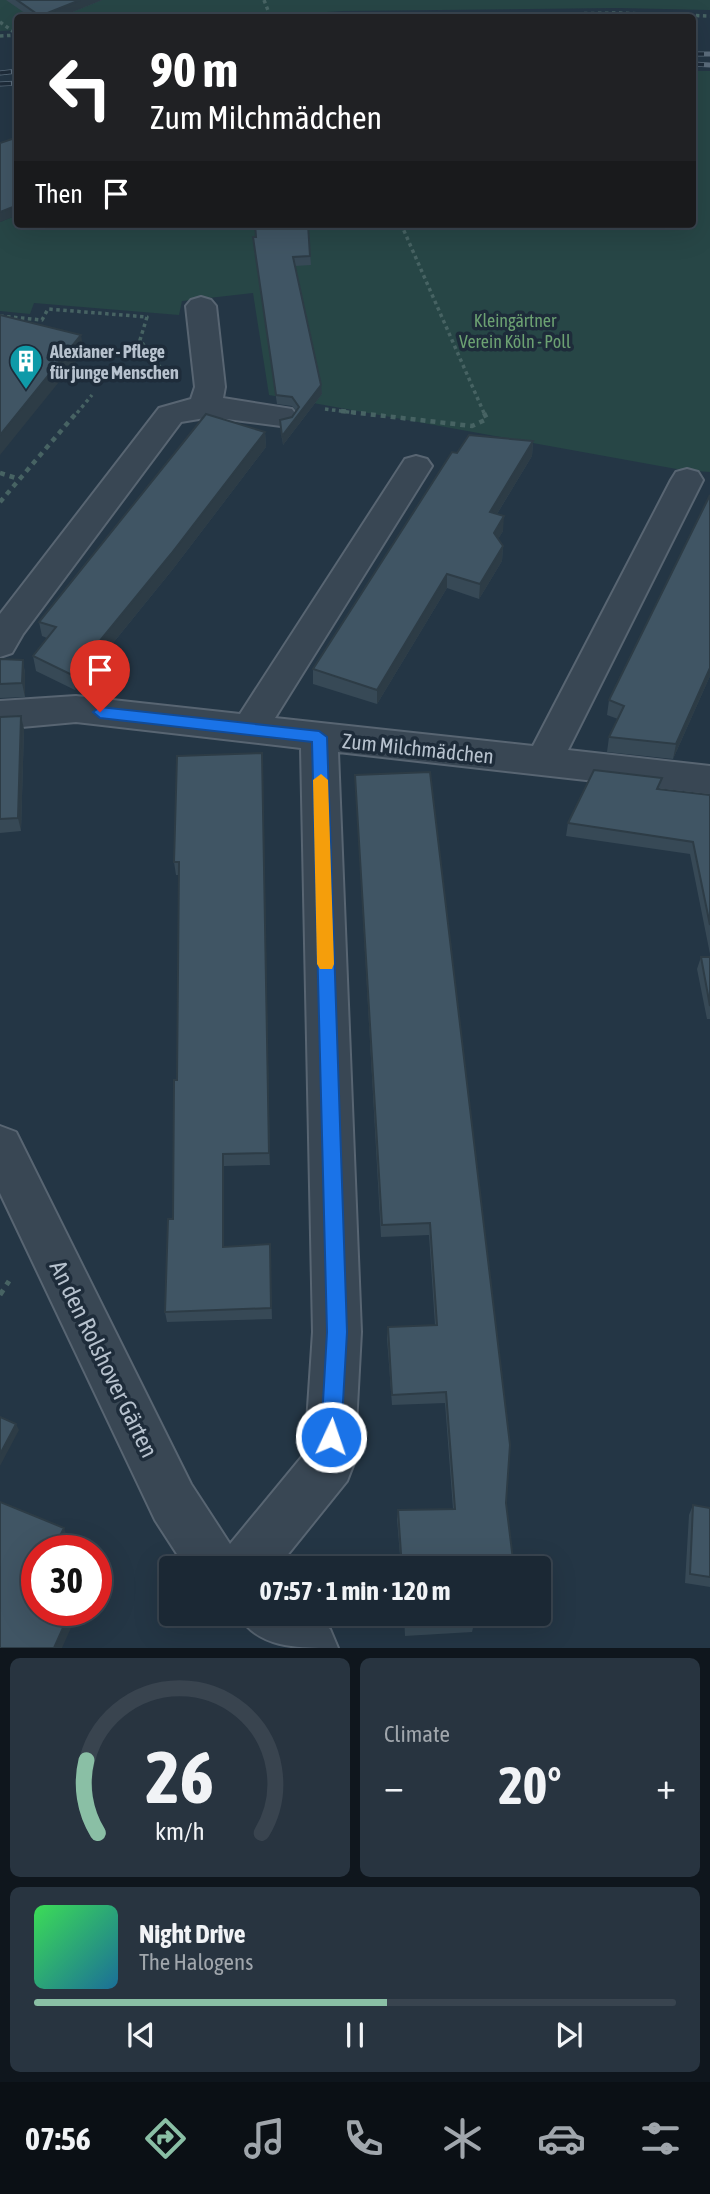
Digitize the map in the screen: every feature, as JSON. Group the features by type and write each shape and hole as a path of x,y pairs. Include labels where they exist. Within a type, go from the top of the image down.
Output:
{"street":[{"path":"201,306 210,387 205,405"},
{"path":"0,644 8,628 170,415 186,408 205,405 281,416"},
{"path":"249,729 416,466"},
{"path":"543,762 687,480"},
{"name":"Zum Milchmädchen","path":"0,715 76,709 710,780"},
{"path":"254,1556 329,1463 337,1332 319,737"},
{"name":"An den Rolshover Gärten","path":"0,1146 173,1502 208,1556"},
{"path":"281,1626 311,1648"}],"path":[{"path":"559,14 648,14"},
{"path":"373,415 472,426 486,419 403,228"},
{"path":"0,316 42,320 48,309 147,317 140,340 179,390 205,405"},
{"path":"0,502 92,395"},
{"path":"0,473 20,479"}],"green space":[{"path":"0,0 710,0 710,10 617,8 295,14 14,14 14,30 0,31"},
{"name":"Kleingärtner Verein Köln - Poll","path":"696,71 710,71 710,472 682,470 269,395 253,293 182,301 179,315 34,303 30,314 0,311 0,222 14,216 14,228 696,228"}],"building":[{"path":"17,0 80,0 45,14 37,14"},
{"path":"14,138 14,207 0,212 0,143"},
{"path":"255,228 308,228 310,256 293,257 321,385 282,436 280,420 292,417 299,407 292,397 276,395 253,237 256,237"},
{"path":"0,315 81,335 0,435"},
{"path":"206,414 265,432 171,554 72,675 33,656 56,627 39,622"},
{"path":"469,435 533,441 490,512 504,516 494,533 503,546 480,584 447,574 377,690 313,669 452,452 457,453"},
{"path":"710,495 710,668 676,744 609,737 624,706 609,700"},
{"path":"0,659 23,660 22,683 0,684"},
{"path":"21,716 18,818 0,819 0,717"},
{"path":"262,753 269,1153 223,1154 223,1247 270,1244 271,1308 165,1312 168,1219 173,1219 174,1080 177,1080 179,862 174,862 177,756"},
{"path":"594,770 662,778 657,789 710,795 710,925 693,842 568,823"},
{"path":"430,772 510,1445 506,1503 513,1556 401,1556 398,1510 455,1509 446,1392 392,1395 388,1327 437,1325 430,1223 382,1225 355,775"},
{"path":"701,957 710,957 710,1006"},
{"path":"0,1417 16,1424 0,1454"},
{"path":"0,1502 64,1528 60,1535 21,1535 21,1626 64,1626 54,1648 0,1648"},
{"path":"693,1505 710,1508 710,1577 690,1574"}],"railway":[{"path":"696,54 710,54"},
{"path":"696,64 710,65"},
{"path":"0,73 14,71"},
{"path":"0,84 14,83"}],"slow traffic":[{"path":"321,780 326,964"}],"place":[{"name":"Alexianer - Pflege für junge Menschen","path":"26,391"}],"route":[{"path":"100,712 319,737 337,1332 331,1437"}]}
